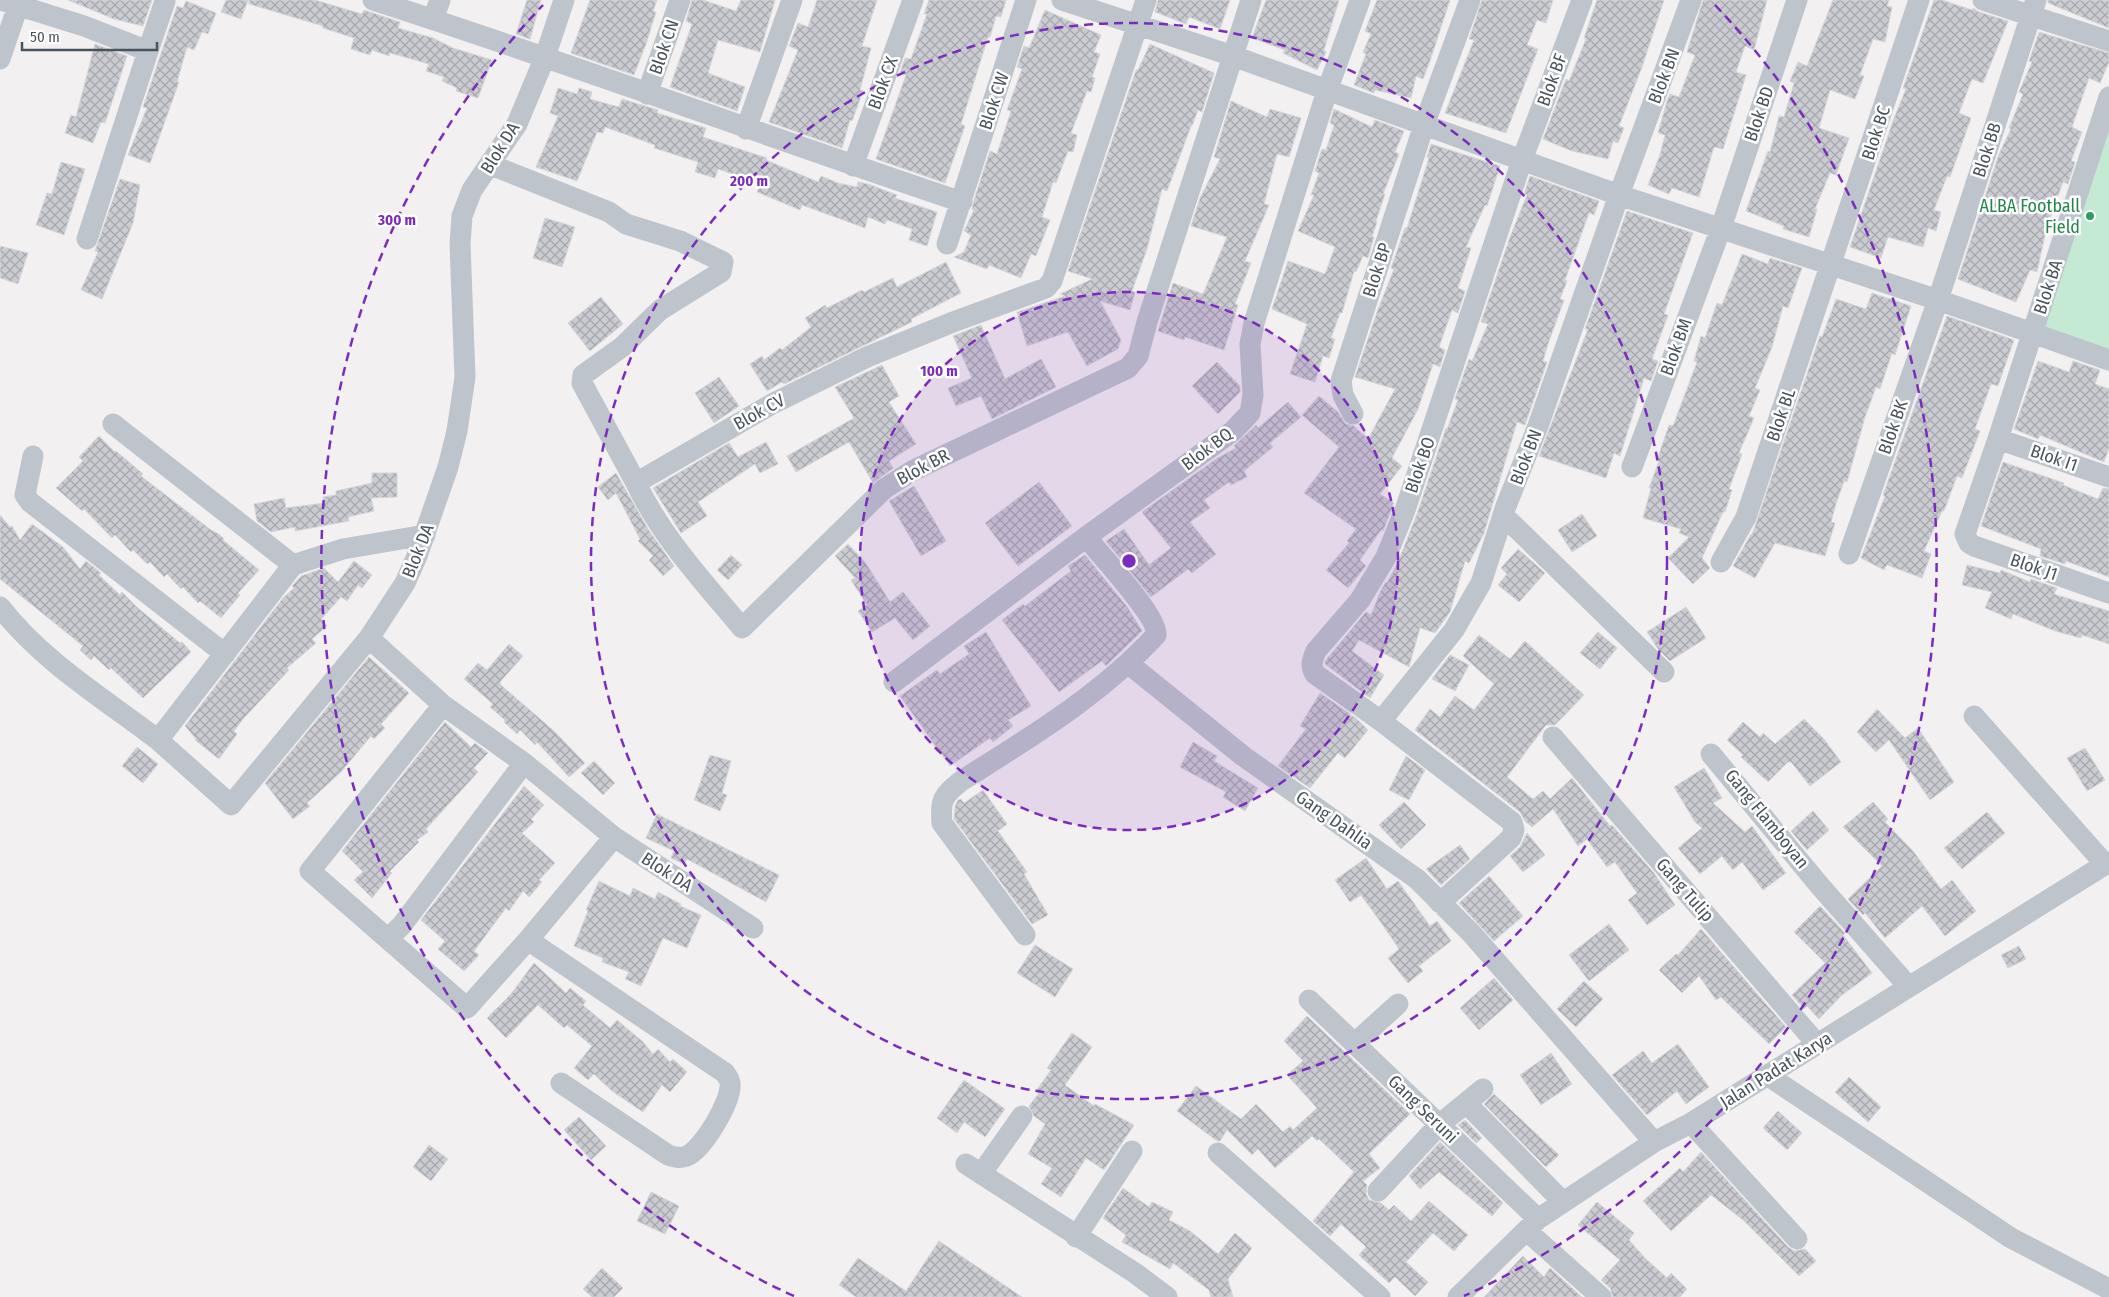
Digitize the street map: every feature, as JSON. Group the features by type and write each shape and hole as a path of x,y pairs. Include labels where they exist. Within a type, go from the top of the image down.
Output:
{"street":[{"path":"373,0 436,10 545,57 746,130 962,202"},
{"name":"Blok DA","path":"564,0 545,57 517,124 491,165 472,190 462,216 460,244 465,377 463,400 448,467 425,535 405,583 369,638 443,705 524,763 614,837 753,928"},
{"name":"Blok CN","path":"647,94 680,0"},
{"path":"746,130 792,0"},
{"name":"Blok CX","path":"853,166 912,0"},
{"name":"Blok CW","path":"947,244 1026,0"},
{"path":"1062,0 1233,56 1619,195 1938,300 2032,335 2109,360"},
{"path":"1138,26 1146,0"},
{"path":"1233,56 1251,0"},
{"name":"Blok BQ","path":"894,682 1086,537 1233,431 1250,413 1253,395 1250,344 1254,323 1327,91 1360,0"},
{"name":"Blok BP","path":"1353,414 1343,395 1342,381 1424,125 1470,0"},
{"name":"Blok BF","path":"1522,160 1582,0"},
{"name":"Blok BN","path":"1381,721 1454,630 1480,583 1503,515 1538,426 1619,195 1692,0"},
{"name":"Blok BD","path":"1721,228 1798,0"},
{"name":"Blok BC","path":"1832,266 1920,0"},
{"path":"1983,0 2034,7 2109,41"},
{"path":"86,239 165,1"},
{"path":"0,59 8,2 84,26 148,51"},
{"name":"Blok BB","path":"1938,300 2034,7"},
{"name":"Blok CV","path":"636,483 772,404 867,358 953,322 1046,288 1052,281 1138,26"},
{"name":"Blok BR","path":"636,483 649,511 664,533 742,628 884,489 912,471 1128,368 1138,356 1147,322 1233,56"},
{"name":"Blok BA","path":"1965,534 1998,439 2109,97"},
{"name":"Blok BO","path":"1381,721 1316,674 1311,668 1312,660 1316,651 1360,600 1386,557 1405,510 1522,160"},
{"path":"491,165 601,208 618,216 626,224 680,241 723,262 721,272 660,310 622,347 583,375 582,379 636,483"},
{"name":"Blok BM","path":"1632,467 1721,228"},
{"name":"Blok BL","path":"1721,562 1746,517 1832,266"},
{"name":"Blok BK","path":"1849,554 1938,300"},
{"path":"113,424 293,565"},
{"name":"Blok I1","path":"1998,439 2109,477"},
{"path":"33,456 25,495 30,502 225,654"},
{"path":"1503,515 1664,672"},
{"name":"Blok J1","path":"1965,534 1969,543 1974,546 2109,593"},
{"path":"158,740 293,565 343,549 425,535"},
{"path":"1025,935 942,823 941,808 944,796 961,781 1079,703 1129,664 1156,635 1157,630 1137,598 1086,537"},
{"path":"0,607 13,624 68,673 158,740 232,805 369,638"},
{"name":"Gang Dahlia","path":"1129,664 1243,756 1417,879 1472,934 1654,1142"},
{"path":"443,705 310,871 467,1008 528,940 614,837"},
{"path":"1974,716 2107,863"},
{"path":"1381,721 1508,817 1514,830 1511,838 1440,902"},
{"name":"Gang Tulip","path":"1553,737 1817,1044"},
{"name":"Gang Flamboyan","path":"1711,754 1820,886 1908,986"},
{"path":"388,939 402,925 524,763"},
{"name":"Jalan Padat Karya","path":"1458,1297 1533,1225 1563,1202 1654,1142 1691,1123 2107,863"},
{"path":"528,940 726,1073 730,1084 726,1105 698,1148 687,1156 678,1158 668,1155 561,1083"},
{"name":"Gang Seruni","path":"1309,1000 1439,1125 1601,1297"},
{"path":"1355,1043 1398,1004"},
{"path":"1767,1075 2012,1238 2109,1289"},
{"path":"1378,1192 1439,1125 1483,1089"},
{"path":"1466,1104 1563,1202"},
{"path":"1022,1116 974,1169 1135,1273 1167,1297"},
{"path":"1691,1123 1797,1239"},
{"path":"1076,1236 1132,1151"},
{"path":"1218,1153 1380,1297"}],"green space":[{"name":"ALBA Football Field","path":"2109,97 2109,360 2032,335"}],"building":[{"path":"68,0 152,0 143,26 114,19"},
{"path":"226,0 248,0 241,19 221,12"},
{"path":"249,0 315,0 362,14 364,10 400,22 398,28 433,38 453,48 492,60 478,98 456,91 457,88 442,81 444,77 426,71 429,64 390,53 389,56 372,50 370,55 351,49 354,38 323,28 323,26 249,4"},
{"path":"527,0 541,0 530,39 516,34"},
{"path":"590,0 657,0 653,11 656,12 634,75 571,53"},
{"path":"692,0 703,0 736,11 741,0 775,0 760,52 718,40 708,73 745,87 737,111 670,87 692,24 686,21"},
{"path":"817,0 877,0 862,46 871,48 860,90 863,91 852,121 850,120 842,148 769,122 798,50 789,46 798,23 808,27"},
{"path":"929,0 1006,0 1001,17 996,16 990,37 988,37 961,124 965,126 945,183 876,159 906,75 900,73 905,58 911,59 927,14 924,14"},
{"path":"1158,0 1230,0 1220,29 1189,17 1186,24 1155,12"},
{"path":"1266,0 1339,0 1324,50 1326,52 1317,70 1283,53 1285,50 1252,38"},
{"path":"1377,0 1450,0 1423,79 1416,76 1411,98 1375,90 1374,93 1354,85 1366,54 1363,52 1371,34 1365,31"},
{"path":"1482,0 1553,0 1546,23 1537,20 1527,45 1538,49 1506,133 1445,113 1474,40 1469,39"},
{"path":"1597,0 1664,0 1642,67 1619,126 1624,128 1618,143 1613,141 1608,159 1572,151 1543,139 1566,79 1569,81 1586,39 1584,38"},
{"path":"1703,0 1767,0 1754,50 1745,46 1736,72 1746,75 1723,149 1714,147 1699,197 1672,188 1669,194 1648,185 1660,155 1665,135 1658,133 1667,101 1670,94 1679,97 1695,55 1687,52"},
{"path":"1833,0 1889,0 1887,6 1892,7 1885,42 1873,39 1860,75 1864,76 1855,99 1830,90 1819,128 1849,138 1836,175 1830,173 1815,209 1817,209 1809,237 1783,229 1784,226 1746,211 1768,151 1770,152 1779,116 1784,117 1794,83 1790,81 1798,62 1807,66"},
{"path":"1934,0 1942,0 1972,10 1973,8 1979,12 2008,21 1983,83 1972,79 1959,113 1971,118 1950,177 1947,176 1934,210 1941,212 1936,231 1928,228 1923,247 1888,237 1881,258 1850,247 1894,118 1906,89 1903,88"},
{"path":"2048,0 2109,0 2109,28 2048,3"},
{"path":"186,1 216,13 208,34 202,32 194,50 187,47 177,82 179,82 150,163 128,155 147,108 143,107 177,6 183,8"},
{"path":"1045,10 1101,35 1094,52 1100,54 1092,77 1095,78 1091,92 1087,91 1071,133 1077,135 1073,152 1068,151 1056,183 1053,182 1042,217 1050,220 1036,256 1031,254 1021,278 989,265 987,269 954,257 964,252 971,235 964,231 974,210 972,209 974,200 990,151 997,154 1011,111 1007,110 1022,69 1017,67 1024,46 1029,48"},
{"path":"2039,32 2109,53 2109,62 2100,83 2089,78 2072,127 2082,132 2071,161 2075,162 2068,184 2063,182 2047,226 2037,272 2030,270 2016,302 1958,279 1999,154 2011,129 2009,128 2023,94 2019,92 2032,62 2029,61"},
{"path":"95,44 127,56 105,123 101,122 93,143 65,133 71,115 76,117"},
{"path":"1150,44 1214,73 1202,112 1198,110 1167,191 1162,189 1147,249 1132,291 1135,292 1130,310 1100,301 1121,340 1118,349 1087,366 1068,332 1027,346 1017,312 1065,296 1060,294 1092,279 1068,271 1136,70 1138,70"},
{"path":"558,88 577,94 579,88 592,92 590,99 619,107 622,99 658,110 657,113 706,128 703,137 767,158 766,160 818,182 821,176 838,183 857,187 858,182 868,184 897,195 895,198 937,212 927,246 909,240 912,229 887,220 885,224 868,217 865,228 802,205 800,210 757,192 761,184 718,169 715,178 695,172 698,162 654,148 655,145 605,127 603,133 597,132 577,181 536,167 558,116 550,113"},
{"path":"1231,101 1267,117 1270,109 1301,118 1289,157 1277,154 1264,204 1269,205 1245,261 1251,263 1235,304 1238,305 1224,350 1185,337 1184,340 1158,331 1173,283 1203,294 1227,237 1191,226 1200,198 1220,159 1214,157"},
{"path":"1334,109 1372,127 1375,120 1404,131 1395,152 1399,154 1383,194 1385,194 1376,221 1368,258 1363,256 1356,272 1354,271 1342,313 1340,313 1331,338 1335,339 1329,358 1323,356 1315,382 1290,374 1307,324 1272,309 1288,261 1325,274 1335,247 1298,231 1314,195 1311,195 1319,173 1315,171 1322,149 1326,150 1334,125 1330,123"},
{"path":"1431,144 1500,166 1487,206 1485,205 1466,247 1471,248 1458,288 1465,291 1458,313 1452,310 1439,347 1445,350 1440,367 1433,364 1418,409 1392,458 1402,466 1380,494 1394,503 1393,506 1383,531 1381,530 1360,560 1366,566 1348,588 1326,570 1349,543 1347,541 1356,529 1304,493 1339,447 1302,415 1319,396 1338,412 1346,424 1354,426 1368,439 1395,389 1355,377 1394,269 1391,268 1405,228 1407,228 1429,158 1427,157"},
{"path":"61,162 85,169 64,235 36,225 47,193 52,194"},
{"path":"1530,176 1599,201 1594,215 1589,213 1565,280 1567,281 1560,299 1564,300 1543,361 1547,362 1525,425 1517,422 1484,533 1469,563 1465,561 1450,612 1435,633 1420,628 1409,667 1359,640 1352,651 1384,675 1370,698 1325,664 1325,661 1366,612 1371,615 1381,590 1398,562 1417,514 1446,428 1458,400 1455,399 1469,359 1472,361 1488,324 1481,322 1510,237 1527,195 1524,194"},
{"path":"120,179 140,185 133,223 102,299 81,290 98,252 95,251"},
{"path":"1627,211 1693,233 1664,314 1668,315 1652,359 1658,361 1651,381 1644,378 1620,456 1614,453 1606,478 1539,456 1588,329 1585,329"},
{"path":"545,218 575,227 562,267 533,258"},
{"path":"0,246 28,253 18,284 0,278"},
{"path":"1742,254 1768,264 1770,258 1802,268 1788,308 1783,306 1772,347 1755,388 1760,390 1749,416 1754,418 1739,453 1742,454 1729,489 1732,490 1725,512 1723,512 1702,558 1710,568 1693,584 1668,558 1689,537 1679,533 1681,529 1643,518 1651,488 1649,488 1659,461 1657,460 1669,425 1673,426 1697,362 1694,361 1701,336 1705,338 1717,303 1722,305"},
{"path":"946,262 961,293 911,319 912,322 784,384 782,382 767,391 750,364 762,356 764,360 780,348 782,350 811,327 805,318 825,305 827,308 862,290 864,292 893,278 897,287"},
{"path":"1872,293 1911,306 1895,355 1892,353 1880,389 1876,387 1865,417 1847,482 1844,481 1836,504 1831,522 1835,523 1825,556 1775,543 1755,578 1733,566 1752,535 1820,336 1822,337 1836,299 1866,309"},
{"path":"601,297 623,324 590,351 568,323"},
{"path":"1947,316 2014,340 1998,386 1991,384 1975,429 1980,431 1962,478 1957,476 1944,511 1942,511 1924,551 1931,554 1922,578 1887,565 1884,570 1861,558 1885,496 1883,495"},
{"path":"981,325 1005,379 1041,359 1056,387 992,419 981,396 956,406 948,388 972,378 953,336"},
{"path":"2038,361 2069,372 2073,361 2100,370 2095,384 2109,389 2109,448 2104,462 2040,435 2038,439 2014,429"},
{"path":"1217,362 1240,386 1240,392 1218,414 1192,386"},
{"path":"882,365 899,396 889,402 916,444 889,461 893,468 873,483 849,442 796,472 787,456 854,418 835,387"},
{"path":"719,377 739,406 714,423 695,393"},
{"path":"1288,402 1301,417 1270,443 1273,447 1244,471 1247,477 1231,485 1229,482 1204,500 1210,508 1190,522 1216,554 1192,573 1188,569 1151,597 1106,541 1124,529 1149,565 1171,548 1142,512 1216,459 1236,448 1234,446 1256,425 1258,428"},
{"path":"99,436 115,452 143,474 141,476 211,530 219,534 223,540 259,570 238,593 240,595 221,618 200,601 198,603 167,574 164,577 150,562 147,564 133,550 131,552 115,535 112,538 84,509 82,511 56,488 83,461 79,457"},
{"path":"766,442 778,464 760,473 755,464 698,502 707,516 681,533 653,488 729,443 738,457"},
{"path":"2003,462 2064,483 2063,485 2098,499 2103,488 2109,489 2109,577 2066,561 2065,564 2040,556 2041,549 1981,526"},
{"path":"372,473 397,473 397,497 371,498 374,511 348,517 349,521 295,531 295,527 271,532 257,521 254,504 284,498 286,508 324,503 323,497 336,495 336,491 372,483"},
{"path":"616,473 648,529 674,566 663,576 649,560 653,556 638,541 640,539 616,493 608,500 598,487"},
{"path":"1039,482 1072,526 1018,566 985,523"},
{"path":"914,486 946,541 921,556 889,501"},
{"path":"1582,514 1597,536 1572,552 1558,530"},
{"path":"0,515 10,527 12,526 20,540 32,524 63,547 80,569 86,561 101,573 99,575 120,595 122,592 180,643 182,642 191,652 143,698 111,668 109,670 94,656 91,660 80,650 83,646 0,579"},
{"path":"848,544 865,562 890,602 903,592 930,626 913,640 895,618 872,632 858,611 867,605 851,580 855,578 835,556"},
{"path":"1518,549 1545,573 1519,602 1498,585 1507,574 1501,568"},
{"path":"731,555 742,565 728,580 717,570"},
{"path":"1085,555 1128,608 1142,631 1106,666 1102,661 1059,692 1002,620 1023,604 1025,606 1071,571 1068,566"},
{"path":"354,561 372,575 362,588 358,585 347,601 341,597 321,619 327,626 312,639 316,643 287,668 289,670 243,719 234,731 237,734 219,759 195,740 185,726 283,598 294,588 292,586 301,576 324,568 338,582"},
{"path":"1967,565 2000,573 2001,570 2030,582 2031,579 2057,588 2054,594 2109,611 2109,644 2082,635 2081,638 2055,631 2013,614 2011,619 1985,608 1992,592 1962,585"},
{"path":"1686,607 1706,638 1670,661 1658,649 1647,632"},
{"path":"986,632 1031,706 1008,720 1013,726 993,742 990,738 950,766 900,696 937,670 940,674 969,654 964,646"},
{"path":"1598,632 1617,648 1600,669 1580,653"},
{"path":"1479,635 1510,659 1525,641 1584,695 1555,725 1546,725 1507,777 1533,799 1543,791 1550,799 1572,778 1610,826 1612,825 1654,873 1675,905 1647,925 1628,900 1637,893 1615,862 1607,867 1587,839 1578,846 1553,809 1532,827 1525,821 1520,812 1415,730 1430,709 1440,717 1455,696 1474,710 1494,684 1463,656"},
{"path":"509,644 523,656 500,682 501,685 554,731 585,763 569,777 537,742 535,745 520,730 517,734 504,722 505,720 490,707 493,704 464,679 478,663 487,670"},
{"path":"1450,655 1469,665 1455,691 1432,679"},
{"path":"369,657 409,693 381,724 385,728 374,739 371,736 341,772 307,803 310,806 293,819 265,783"},
{"path":"1320,693 1357,719 1368,730 1345,758 1338,753 1310,788 1278,766 1306,729 1300,726"},
{"path":"1877,709 1905,738 1918,728 1954,782 1930,800 1889,740 1876,752 1857,732"},
{"path":"1804,719 1824,739 1841,762 1810,786 1791,762 1788,762 1768,782 1741,757 1743,755 1727,740 1743,722 1760,737 1763,733 1775,744"},
{"path":"445,722 471,747 475,743 488,753 474,768 478,772 426,829 428,832 417,840 419,842 390,871 392,873 372,898 354,880 363,872 342,851"},
{"path":"1193,742 1217,756 1214,761 1258,788 1245,811 1223,797 1226,792 1180,767"},
{"path":"137,747 158,764 143,783 122,766"},
{"path":"2085,748 2105,780 2087,791 2067,758"},
{"path":"710,755 731,761 722,793 727,795 720,811 694,800"},
{"path":"1406,756 1425,770 1409,800 1389,790"},
{"path":"594,761 615,783 603,795 581,773"},
{"path":"1704,768 1722,798 1713,803 1745,832 1752,826 1786,873 1763,890 1742,862 1733,870 1722,856 1700,874 1678,848 1702,828 1695,822 1674,787"},
{"path":"524,786 544,805 531,819 534,822 522,833 555,863 539,880 542,882 529,897 523,891 509,911 506,908 474,951 479,955 464,971 438,949 445,941 421,920"},
{"path":"983,790 1007,824 998,831 1027,872 1024,874 1048,915 1032,924 954,819 955,806 958,800 961,799 964,803"},
{"path":"1404,802 1426,825 1401,849 1379,825"},
{"path":"1873,802 1888,819 1885,822 1913,851 1941,889 1952,880 1976,911 1945,936 1922,906 1885,938 1865,913 1863,915 1848,899 1882,866 1843,827"},
{"path":"1813,811 1829,830 1807,850 1791,831"},
{"path":"1987,812 2005,833 1962,869 1944,848"},
{"path":"657,814 779,875 766,902 687,859 684,864 671,858 674,851 646,838"},
{"path":"1527,833 1545,855 1523,872 1510,856 1520,847"},
{"path":"1460,845 1470,859 1441,885 1426,869"},
{"path":"1366,858 1387,889 1398,881 1430,926 1437,921 1451,941 1419,966 1423,971 1408,983 1388,958 1399,949 1382,924 1361,895 1350,902 1335,880"},
{"path":"1489,876 1523,916 1494,941 1459,903"},
{"path":"599,881 630,896 633,888 655,899 658,892 681,904 680,906 701,915 687,948 663,938 641,986 625,979 629,972 602,962 603,958 574,946 588,911 586,910"},
{"path":"1820,906 1845,933 1843,935 1872,973 1842,995 1819,1019 1807,1006 1804,1009 1792,995 1825,963 1794,932"},
{"path":"1609,924 1629,950 1589,981 1569,955"},
{"path":"1701,929 1786,1027 1769,1044 1721,997 1716,1000 1699,976 1682,993 1659,970 1676,954 1678,955"},
{"path":"1035,945 1073,969 1055,997 1017,973"},
{"path":"2019,946 2026,959 2008,968 2001,955"},
{"path":"534,963 566,993 570,988 586,1001 583,1005 610,1028 617,1020 642,1041 653,1054 658,1049 670,1062 673,1059 687,1072 670,1092 662,1085 643,1112 612,1091 594,1074 588,1080 574,1068 592,1046 567,1025 564,1028 538,1005 506,1038 487,1018 511,994"},
{"path":"1494,978 1513,1000 1479,1030 1460,1008"},
{"path":"1584,981 1603,999 1576,1027 1557,1009"},
{"path":"1307,1016 1410,1114 1369,1154 1380,1168 1363,1181 1367,1185 1366,1194 1369,1200 1381,1203 1389,1210 1394,1205 1411,1221 1429,1201 1468,1235 1454,1251 1433,1233 1406,1262 1428,1282 1415,1296 1395,1277 1389,1283 1359,1255 1366,1247 1341,1224 1330,1236 1313,1221 1354,1172 1319,1139 1317,1141 1312,1136 1275,1168 1258,1149 1252,1155 1227,1130 1220,1141 1217,1141 1177,1111 1196,1086 1241,1119 1256,1104 1283,1132 1290,1126 1293,1130 1317,1108 1287,1075 1303,1061 1284,1041"},
{"path":"1072,1033 1092,1047 1065,1085 1094,1106 1095,1104 1134,1125 1104,1170 1086,1158 1061,1197 1041,1184 1052,1168 1028,1154 1045,1124 1034,1116 1029,1106 1039,1093 1036,1091 1051,1070 1047,1068"},
{"path":"1678,1044 1709,1087 1686,1104 1677,1091 1647,1115 1612,1075 1643,1051 1652,1063"},
{"path":"1551,1053 1572,1084 1541,1105 1520,1075"},
{"path":"1849,1077 1881,1107 1868,1122 1835,1092"},
{"path":"964,1080 1005,1109 985,1137 964,1122 957,1133 937,1118"},
{"path":"1494,1094 1559,1155 1546,1167 1484,1104"},
{"path":"1778,1111 1802,1133 1787,1150 1763,1128"},
{"path":"579,1117 606,1146 591,1160 564,1130"},
{"path":"1465,1120 1482,1138 1476,1143 1458,1125"},
{"path":"1440,1142 1503,1203 1492,1216 1439,1172 1420,1189 1409,1176"},
{"path":"429,1145 448,1159 431,1181 413,1167"},
{"path":"1701,1152 1788,1247 1794,1251 1805,1249 1816,1261 1799,1276 1743,1220 1711,1195 1671,1231 1643,1201 1680,1168 1683,1172"},
{"path":"1123,1188 1149,1207 1152,1202 1173,1212 1169,1220 1190,1231 1218,1254 1235,1233 1252,1248 1228,1279 1233,1297 1211,1297 1209,1290 1173,1263 1170,1269 1122,1242 1126,1235 1103,1218"},
{"path":"651,1192 679,1206 665,1234 637,1221"},
{"path":"1597,1202 1634,1233 1629,1240 1645,1258 1667,1278 1671,1273 1687,1289 1680,1297 1613,1297 1610,1288 1601,1280 1620,1260 1578,1225"},
{"path":"939,1241 1022,1297 856,1297 839,1285 858,1258 906,1291"},
{"path":"1523,1256 1544,1277 1550,1268 1582,1297 1484,1297"},
{"path":"602,1268 623,1288 614,1297 592,1297 583,1289"}],"place":[{"name":"ALBA Football Field","path":"2090,216"}]}
